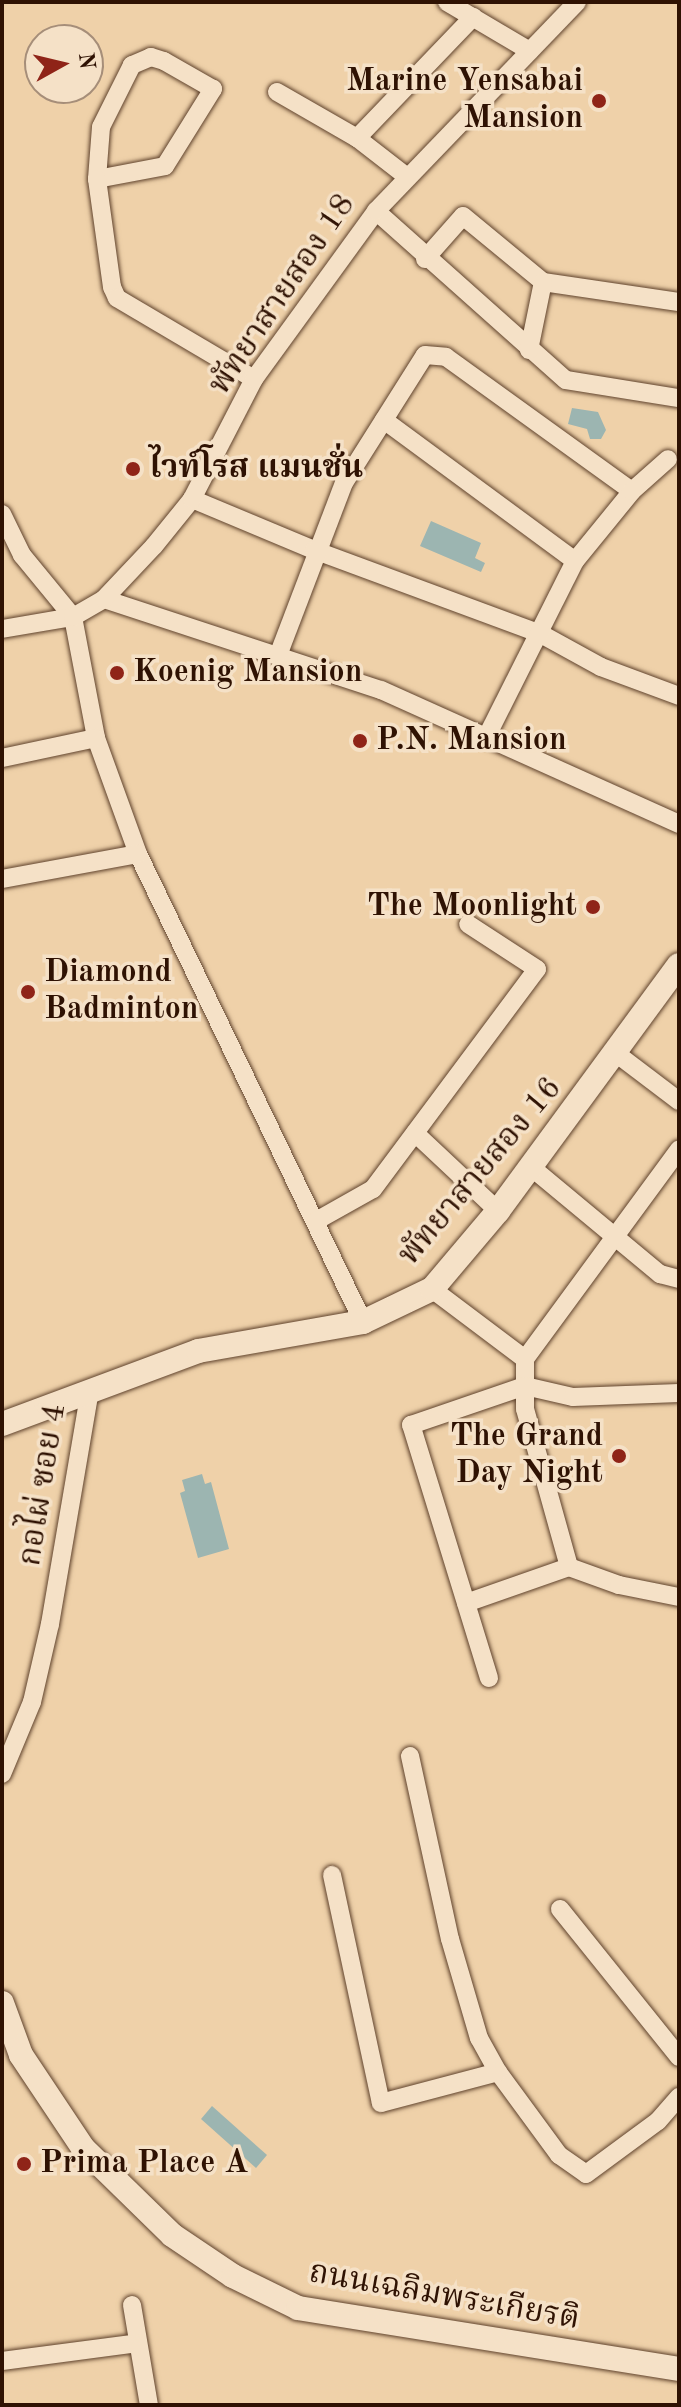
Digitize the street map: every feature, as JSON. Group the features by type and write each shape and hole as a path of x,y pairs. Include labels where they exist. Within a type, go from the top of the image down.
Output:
{"street":[{"path":"447,2 530,51"},
{"name":"พัทยาสายสอง 18","path":"2,629 73,617 104,599 192,499 254,379 376,211 406,176 577,2"},
{"path":"357,138 473,17"},
{"path":"97,179 165,166 213,89 164,61 151,57 132,65 101,127 97,179 117,298 254,379"},
{"path":"277,92 357,138 406,176"},
{"path":"376,211 425,259 566,380 679,398"},
{"path":"425,259 463,216 543,282 679,302"},
{"path":"529,350 543,282"},
{"path":"279,653 314,550 344,483 425,355 440,354 632,491"},
{"path":"384,420 575,561"},
{"path":"486,738 541,634 575,561 632,491 668,459"},
{"path":"192,499 314,550 541,634 601,667 679,696"},
{"path":"2,514 22,555 73,617 96,738 138,854 363,1322"},
{"path":"104,599 279,653 381,690 679,824"},
{"path":"2,758 96,738"},
{"path":"2,879 138,854"},
{"path":"316,1221 363,1198 537,969 468,924"},
{"name":"พัทยาสายสอง 16","path":"2,1424 198,1351 363,1322 432,1289 498,1211 617,1054 679,965"},
{"path":"617,1054 679,1101"},
{"path":"415,1133 498,1211"},
{"path":"569,1567 525,1409 525,1359 679,1149"},
{"path":"531,1167 660,1274 679,1279"},
{"path":"432,1289 525,1359"},
{"path":"489,1678 411,1425 525,1386 573,1397 679,1393"},
{"name":"กอไผ่ ซอย 4","path":"2,1774 32,1702 50,1624 90,1389"},
{"path":"466,1603 569,1567 619,1585 679,1597"},
{"path":"410,1756 450,1939 479,2038 498,2072 559,2155 586,2174 658,2121 679,2097"},
{"path":"332,1875 381,2103 498,2072"},
{"path":"560,1909 679,2057"},
{"name":"ถนนเฉลิมพระเกียรติ","path":"2,2003 21,2055 83,2148 172,2235 233,2276 298,2308 679,2369"},
{"path":"132,2305 149,2405"},
{"path":"2,2361 138,2343"}],"water":[{"path":"572,408 598,412 606,430 601,439 590,439 587,429 568,424"},
{"path":"431,521 481,543 475,558 485,563 481,572 420,546"},
{"path":"202,1474 205,1484 211,1482 229,1549 198,1558 180,1493 185,1491 182,1480"},
{"path":"212,2106 267,2155 256,2168 201,2119"}],"place":[{"name":"Marine Yensabai Mansion","path":"599,101"},
{"name":"ไวท์โรส แมนชั่น","path":"133,469"},
{"name":"Koenig Mansion","path":"117,673"},
{"name":"P.N. Mansion","path":"360,741"},
{"name":"The Moonlight","path":"593,907"},
{"name":"Diamond Badminton","path":"28,992"},
{"name":"The Grand Day Night","path":"619,1456"},
{"name":"Prima Place A","path":"24,2164"}]}
